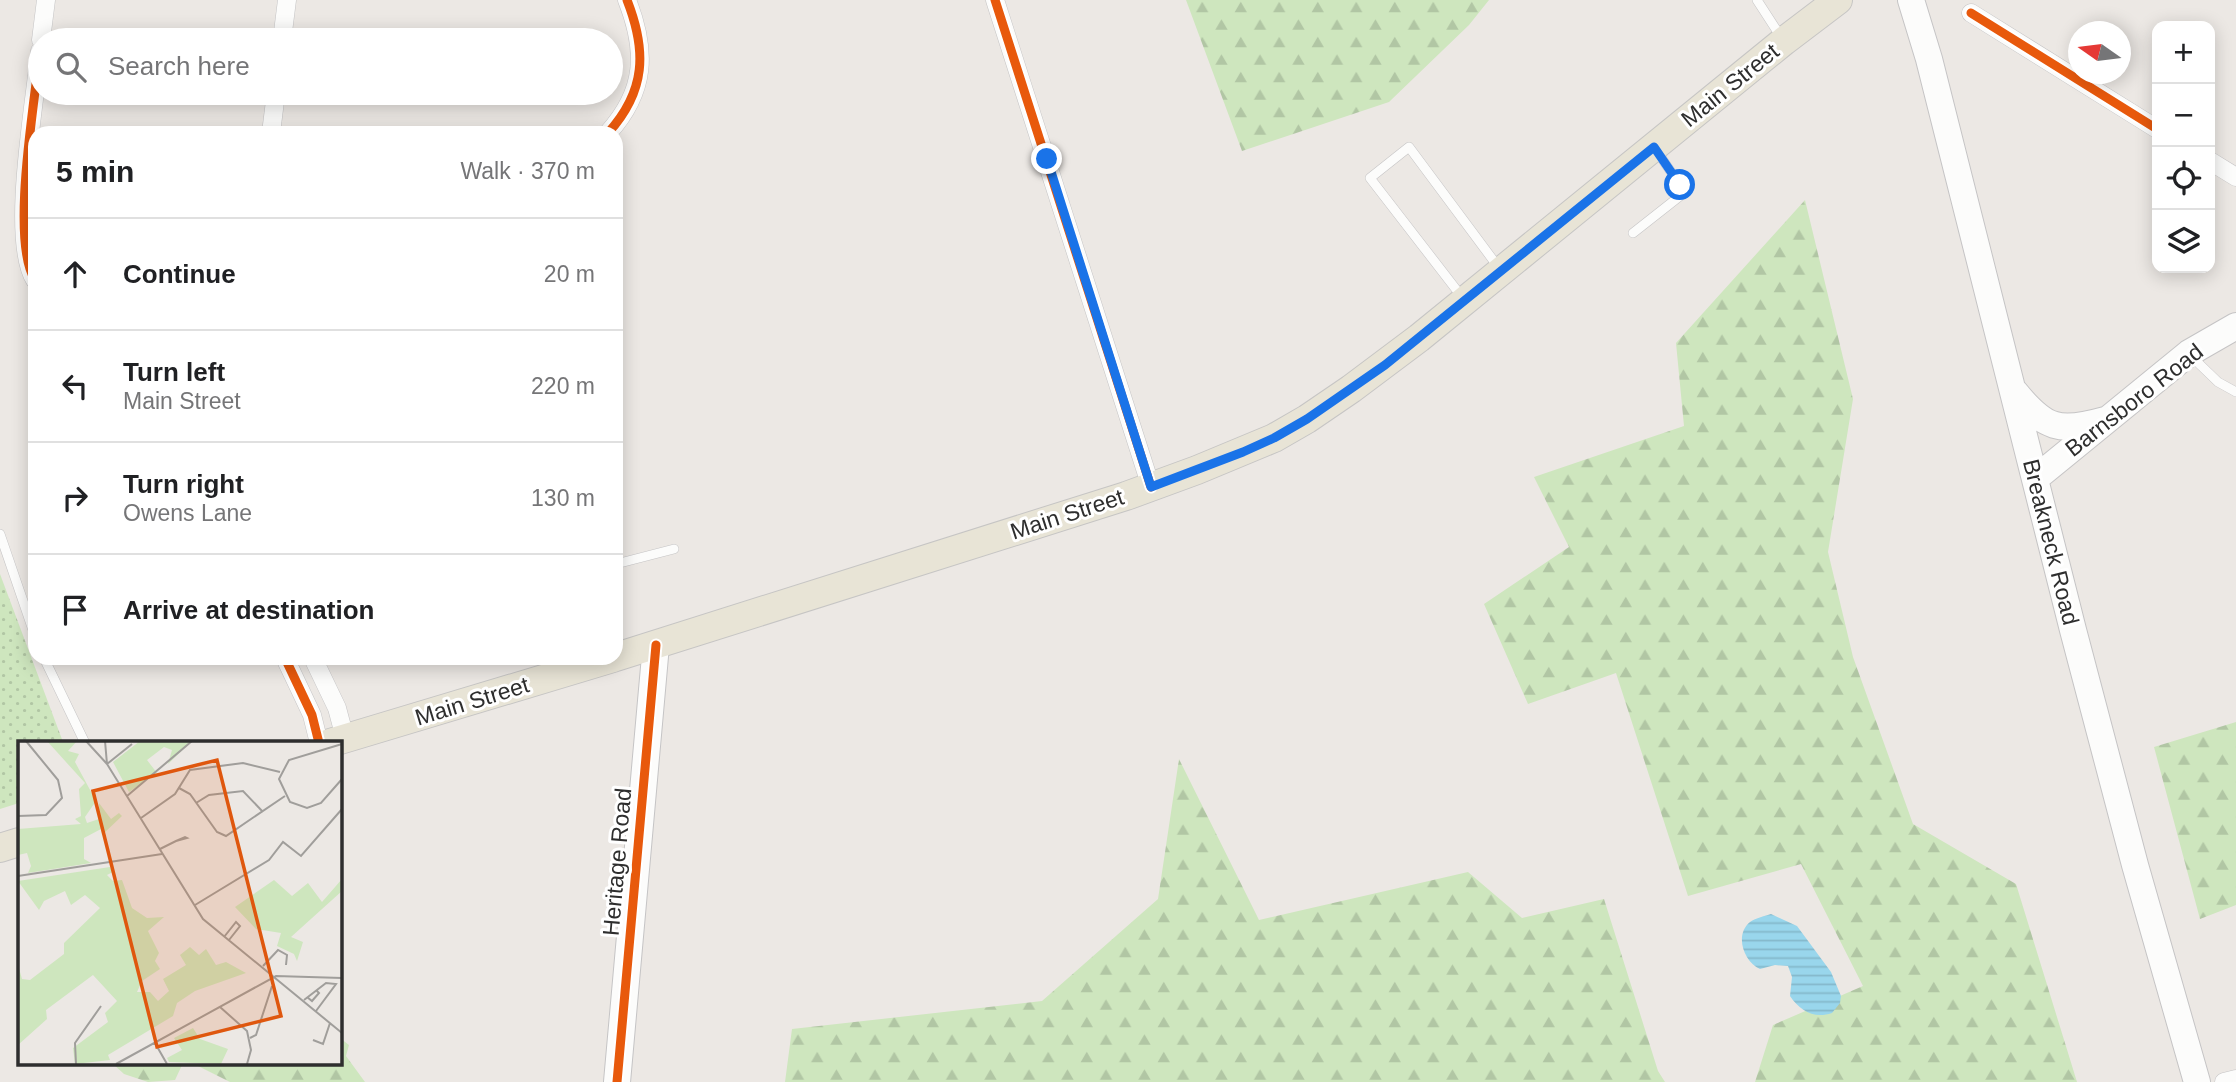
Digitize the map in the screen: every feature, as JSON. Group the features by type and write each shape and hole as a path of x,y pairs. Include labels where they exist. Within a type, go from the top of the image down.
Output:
{"main road":[{"name":"Main Street","path":"623,654 1126,496 1274,438 1307,419 1385,365 1838,0"},
{"name":"Breakneck Road","path":"1911,0 1933,72 2056,565 2135,865 2197,1082"},
{"name":"Barnsboro Road","path":"2036,478 2189,353 2236,326"},
{"path":"2013,391 2031,412 2046,423 2064,428 2085,426 2111,418"},
{"name":"Heritage Road","path":"617,1082 656,645"},
{"name":"Main Street","path":"331,741 587,665"},
{"path":"0,848 18,842"}],"street":[{"path":"42,28 46,0"},
{"path":"284,28 287,0"},
{"path":"613,126 632,97 640,73 640,41 627,0"},
{"path":"995,0 1151,487"},
{"path":"1971,13 2152,125"},
{"path":"32,126 35,105"},
{"path":"272,126 274,105"},
{"path":"2215,164 2236,177"},
{"path":"28,171 23,221 28,262"},
{"path":"288,665 312,715 331,741"},
{"path":"316,665 337,708 331,741"},
{"path":"2224,1082 2236,1079"}],"lane":[{"path":"1757,0 1784,41"},
{"path":"1465,301 1370,178 1409,147 1502,271"},
{"path":"1633,233 1680,196 1680,185 1654,147"},
{"path":"2189,353 2218,382 2236,392"},
{"path":"0,534 28,616"},
{"path":"623,562 674,549"},
{"path":"47,665 84,741"}],"green space":[{"path":"1186,0 1489,0 1469,25 1389,102 1242,151"},
{"path":"1805,200 1853,399 1828,552 1853,657 1913,824 2016,884 2077,1082 1755,1082 1773,1025 1863,986 1801,864 1688,896 1616,673 1528,704 1484,604 1569,547 1534,477 1684,426 1676,343"},
{"path":"0,574 28,649 28,665 34,665 63,741 18,741 18,803 0,809"},
{"path":"2236,722 2236,905 2200,919 2154,747"},
{"path":"1179,759 1259,920 1468,872 1522,918 1604,899 1658,1071 1665,1082 785,1082 792,1029 1042,1001 1158,899"},
{"path":"341,1039 349,1045 346,1056 365,1082 230,1082 194,1064 341,1064"},
{"path":"113,1064 183,1064 175,1080 148,1082 124,1074"}],"water":[{"path":"1771,914 1797,926 1831,972 1841,996 1840,1003 1832,1013 1813,1014 1803,1010 1794,1001 1790,996 1792,977 1788,966 1775,965 1760,969 1749,961 1742,941 1745,927 1752,921"}],"cycle path":[{"path":"614,126 630,102 639,70 638,36 627,0"},
{"path":"995,0 1151,487"},
{"path":"1971,13 2152,126"},
{"path":"31,126 34,105"},
{"path":"28,152 24,204 28,261"},
{"path":"617,1082 656,645"},
{"path":"288,665 312,715 318,741"}],"route":[{"path":"1047,159 1151,487 1243,452 1307,419 1385,365 1654,147 1680,185"}]}
